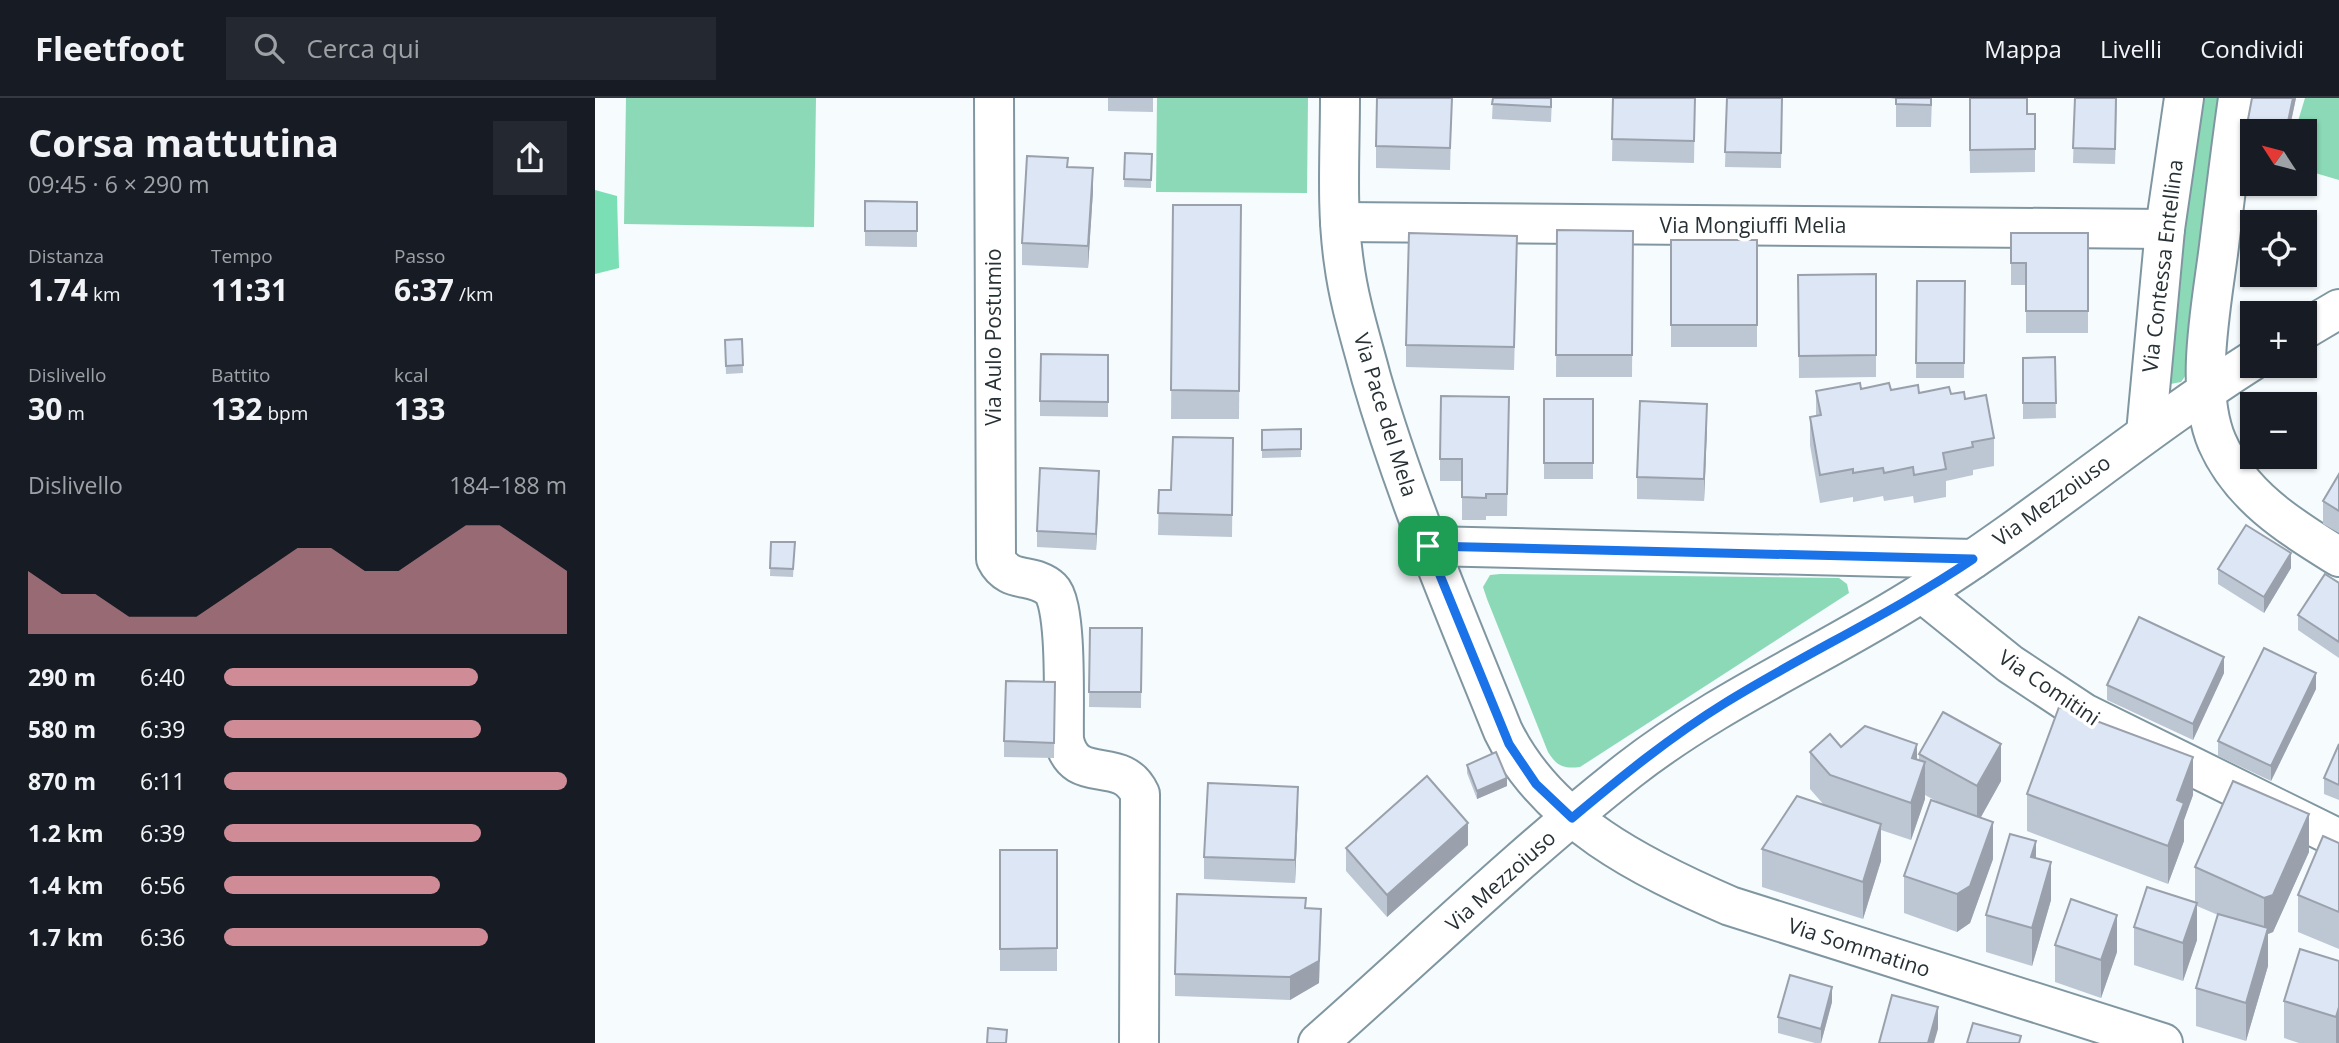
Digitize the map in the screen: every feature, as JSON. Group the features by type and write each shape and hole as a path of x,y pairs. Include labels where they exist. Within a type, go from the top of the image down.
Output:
{"street":[{"name":"Via Aulo Postumio","path":"994,98 995,553 1005,572 1019,579 1045,585 1060,603 1064,740 1069,754 1085,768 1122,773 1136,785 1140,794 1139,1043"},
{"name":"Via Pace del Mela","path":"1340,98 1340,222 1353,311 1394,453 1428,546 1509,744 1536,784 1572,818"},
{"name":"Via Contessa Entellina","path":"2146,433 2165,229 2184,98"},
{"path":"2238,98 2212,305 2206,391 2210,419 2217,443 2243,482 2277,517 2339,557"},
{"name":"Via Mongiuffi Melia","path":"1340,222 2165,229"},
{"path":"2317,322 2339,309"},
{"name":"Via Mezzoiuso","path":"1318,1043 1629,770 1724,704 1922,593 2240,369"},
{"path":"1428,546 1973,559"},
{"name":"Via Comitini","path":"1922,593 2010,664 2073,707 2136,741 2339,839"},
{"name":"Via Sommatino","path":"1572,818 1643,863 1730,906 2163,1043"}],"green space":[{"path":"626,98 816,98 814,227 624,224"},
{"path":"1157,98 1308,98 1307,193 1156,192"},
{"path":"2195,98 2222,98 2186,375 2181,382 2165,385"},
{"path":"2305,98 2339,98 2339,180 2317,174 2317,119 2299,119"},
{"path":"595,190 617,196 619,268 595,274"},
{"path":"1490,575 1839,578 1847,584 1849,593 1580,767 1569,767 1554,761 1548,752 1487,599 1483,587"}],"building":[{"path":"1377,98 1452,98 1450,148 1376,146"},
{"path":"1493,98 1551,98 1551,107 1492,104"},
{"path":"1613,98 1695,98 1694,141 1612,139"},
{"path":"1727,98 1782,98 1781,153 1725,152"},
{"path":"1896,98 1931,98 1931,105 1896,104"},
{"path":"1970,98 2027,98 2027,114 2035,114 2035,149 1970,150"},
{"path":"2075,98 2116,98 2115,149 2073,148"},
{"path":"2252,98 2293,98 2289,119 2248,119"},
{"path":"1125,153 1152,154 1151,180 1124,179"},
{"path":"1027,156 1068,158 1067,167 1093,168 1088,246 1022,243"},
{"path":"865,201 917,202 917,231 865,231"},
{"path":"1173,205 1241,205 1239,391 1171,390"},
{"path":"1557,230 1633,231 1632,355 1556,355"},
{"path":"1409,233 1517,236 1514,347 1406,345"},
{"path":"2011,233 2088,233 2088,311 2026,311 2026,263 2011,263"},
{"path":"1671,240 1757,240 1757,325 1671,325"},
{"path":"1876,274 1876,355 1799,356 1798,275"},
{"path":"1917,281 1965,281 1964,363 1916,363"},
{"path":"742,339 743,365 726,366 725,340"},
{"path":"1041,354 1108,355 1108,402 1040,401"},
{"path":"2055,357 2056,403 2023,403 2023,358"},
{"path":"1860,383 1861,389 1889,383 1891,390 1918,385 1919,393 1949,387 1951,394 1964,392 1965,399 1986,395 1994,438 1972,442 1973,447 1943,453 1946,469 1914,475 1913,467 1884,473 1883,468 1853,473 1853,469 1820,475 1810,417 1821,415 1816,391"},
{"path":"1441,396 1509,397 1507,494 1486,494 1486,498 1462,497 1462,459 1440,459"},
{"path":"1544,399 1593,399 1593,463 1544,463"},
{"path":"1640,401 1707,404 1704,479 1637,477"},
{"path":"1301,429 1301,449 1262,450 1262,430"},
{"path":"1173,437 1233,438 1232,515 1158,513 1159,490 1171,490"},
{"path":"1040,468 1099,471 1096,534 1037,531"},
{"path":"2339,474 2339,511 2323,501"},
{"path":"2246,525 2291,553 2264,597 2218,569"},
{"path":"771,542 795,542 793,569 770,568"},
{"path":"2325,574 2339,583 2339,642 2298,615"},
{"path":"2139,617 2224,657 2193,724 2107,685"},
{"path":"1090,628 1142,628 1141,692 1089,692"},
{"path":"2264,648 2316,673 2271,766 2218,741"},
{"path":"1006,681 1055,682 1054,743 1004,741"},
{"path":"2059,707 2193,757 2177,800 2184,803 2168,846 2027,794"},
{"path":"1943,712 2001,744 1977,786 1919,754"},
{"path":"1865,726 1917,744 1912,758 1925,762 1911,803 1830,775 1810,752 1830,734 1841,747"},
{"path":"2339,744 2339,785 2324,778"},
{"path":"1496,752 1507,778 1477,791 1467,765"},
{"path":"1427,776 1468,823 1387,895 1346,848"},
{"path":"2233,781 2309,814 2273,895 2264,898 2195,867"},
{"path":"1208,783 1298,787 1295,860 1204,857"},
{"path":"1797,796 1881,824 1863,882 1762,849"},
{"path":"1931,800 1993,822 1970,886 1957,894 1904,876"},
{"path":"2010,834 2036,841 2031,857 2051,862 2032,928 1986,915"},
{"path":"2323,836 2339,843 2339,912 2298,895"},
{"path":"1000,850 1057,850 1057,948 1000,949"},
{"path":"2147,887 2197,903 2183,943 2134,927"},
{"path":"1177,894 1306,898 1305,908 1321,909 1319,961 1290,977 1175,974"},
{"path":"2071,899 2117,915 2101,960 2055,945"},
{"path":"2218,914 2268,928 2246,1003 2196,988"},
{"path":"2300,949 2339,961 2339,1007 2336,1017 2284,1001"},
{"path":"1790,975 1832,987 1821,1029 1778,1017"},
{"path":"1892,995 1938,1007 1928,1043 1879,1043"},
{"path":"1973,1023 2021,1036 2019,1043 1967,1043"},
{"path":"988,1028 1007,1030 1006,1043 987,1043"}],"route":[{"path":"1428,546 1973,559 1902,605 1760,682 1703,717 1629,770 1572,818 1552,802 1536,784 1509,744 1428,546"}]}
